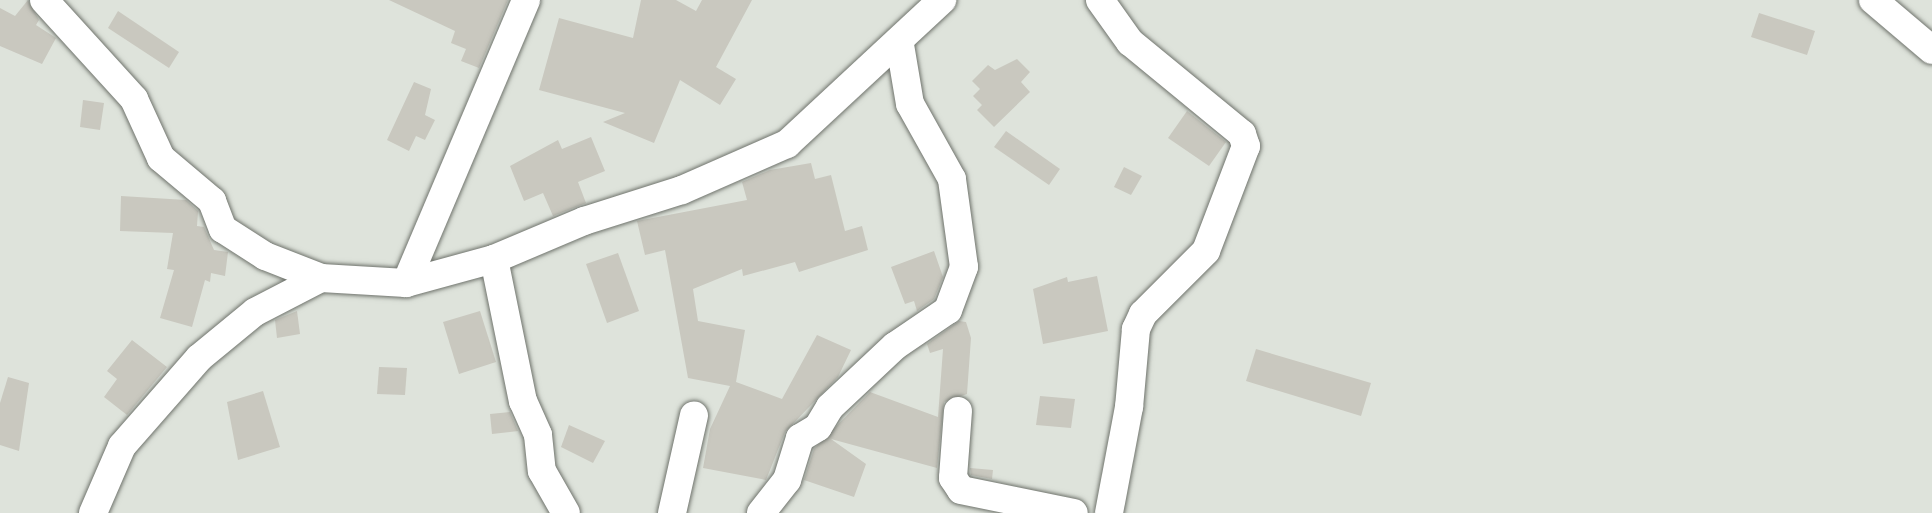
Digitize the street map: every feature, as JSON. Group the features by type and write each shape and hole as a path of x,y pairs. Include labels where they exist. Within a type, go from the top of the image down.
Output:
{"street":[{"path":"44,0 134,99 161,158 212,201 223,229 265,256 321,278 406,283 494,260 584,221 682,190 787,144 900,45 942,0"},
{"path":"406,283 526,0"},
{"path":"1100,0 1131,42 1242,134 1246,146 1206,251 1143,314 1137,329 1129,407 1108,513"},
{"path":"1873,0 1932,50"},
{"path":"761,513 787,480 800,438 818,427 830,406 895,346 948,310 964,267 952,179 910,104 900,45"},
{"path":"494,260 523,402 538,435 542,471 566,513"},
{"path":"93,513 122,446 199,358 255,312 321,278"},
{"path":"958,411 953,478 961,490 1074,513"},
{"path":"672,513 694,415"}],"building":[{"path":"28,0 39,20 36,25 56,38 42,64 0,46 0,8 15,16"},
{"path":"389,0 508,0 479,68 461,61 466,49 451,43 455,31"},
{"path":"641,0 676,0 696,11 702,0 752,0 716,67 736,79 720,105 680,80 654,143 603,122 625,113 539,90 559,18 633,38"},
{"path":"118,11 179,52 169,68 108,28"},
{"path":"1759,13 1815,31 1807,55 1751,37"},
{"path":"1017,59 1030,72 1021,82 1030,92 994,127 977,110 982,105 973,96 980,89 972,81 988,65 995,70"},
{"path":"414,82 431,89 425,115 435,120 425,140 416,136 409,151 387,140"},
{"path":"83,100 104,103 100,130 80,127"},
{"path":"1187,111 1226,142 1209,166 1168,138"},
{"path":"1006,131 1060,169 1049,185 994,147"},
{"path":"591,137 605,171 578,182 586,203 553,216 543,193 524,201 510,166 558,140 562,149"},
{"path":"811,163 815,179 831,175 845,231 862,226 868,250 799,272 795,262 743,276 742,269 693,289 698,321 745,330 736,382 782,399 817,335 851,350 838,377 785,432 766,480 703,468 710,429 730,386 688,378 665,250 645,255 637,221 747,200 742,182 770,170"},
{"path":"1124,167 1142,176 1131,195 1114,187"},
{"path":"121,196 186,200 198,211 197,226 204,227 214,250 228,252 225,276 211,273 210,282 205,280 192,327 160,318 174,270 167,269 173,233 120,231"},
{"path":"934,251 943,277 934,299 917,311 914,301 905,304 891,267"},
{"path":"618,253 639,311 607,323 586,264"},
{"path":"1097,276 1108,331 1043,344 1033,289 1067,277 1068,282"},
{"path":"297,311 300,334 277,338 275,320"},
{"path":"480,311 496,362 459,374 443,322"},
{"path":"959,321 966,322 971,338 967,394 944,402 937,468 831,439 866,464 854,497 804,480 814,449 870,392 938,417 943,349 930,353 927,344"},
{"path":"132,340 167,367 127,415 104,397 117,379 107,371"},
{"path":"1256,349 1371,383 1361,416 1246,381"},
{"path":"379,367 407,368 405,395 377,394"},
{"path":"8,377 29,383 19,451 0,445 0,403"},
{"path":"263,391 280,447 238,460 227,402"},
{"path":"1040,396 1075,399 1071,428 1036,425"},
{"path":"510,412 518,431 492,434 490,414"},
{"path":"569,425 605,441 593,463 561,447"},
{"path":"970,468 993,470 992,479 971,475"}]}
